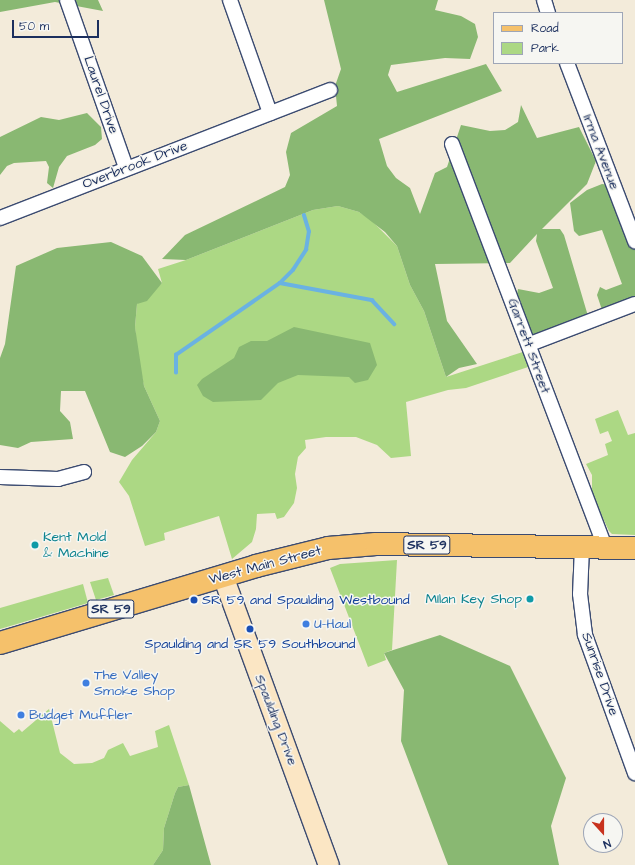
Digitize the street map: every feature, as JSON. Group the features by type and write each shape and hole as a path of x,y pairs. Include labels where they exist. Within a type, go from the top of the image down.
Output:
{"main road":[{"name":"West Main Street","path":"0,643 307,552 352,546 635,548"}],"street":[{"name":"Laurel Drive","path":"67,0 126,168"},
{"path":"230,0 270,113"},
{"path":"544,0 548,12"},
{"name":"Irma Avenue","path":"567,64 635,241"},
{"name":"Overbrook Drive","path":"0,218 330,90"},
{"name":"Garrett Street","path":"452,144 530,344 605,547"},
{"path":"530,344 635,304"},
{"path":"0,477 58,479 84,472"},
{"name":"Sunrise Drive","path":"582,547 580,594 585,635 593,662 635,773"},
{"name":"Spaulding Drive","path":"223,576 330,865"}],"green space":[{"path":"0,0 98,0 103,11 55,2 0,12"},
{"path":"324,0 438,0 435,10 461,16 475,24 478,37 470,59 445,58 391,65 388,75 397,92 486,64 502,91 379,139 387,166 396,178 410,188 420,214 435,173 447,167 461,125 490,131 505,130 518,122 521,105 537,138 579,127 596,161 587,184 542,229 560,229 564,235 588,316 533,338 516,299 518,289 539,293 553,288 536,241 537,234 510,263 435,264 447,321 477,364 459,368 446,377 424,311 410,285 397,246 385,232 359,212 338,206 313,210 186,260 162,259 185,235 285,187 290,175 286,152 291,133 337,106 335,86 341,69"},
{"path":"87,113 101,127 102,139 95,145 67,156 59,167 53,188 47,183 49,167 46,161 14,163 7,166 0,175 0,137 41,117 59,120"},
{"path":"602,184 609,185 635,246 635,304 604,316 597,295 600,287 606,290 622,284 602,230 579,236 574,231 570,203 587,190"},
{"path":"338,206 359,212 371,220 397,246 410,285 424,311 446,377 532,349 537,364 466,388 448,390 406,402 411,456 391,458 377,445 356,437 326,437 305,440 306,448 298,457 295,474 297,488 294,503 284,517 277,519 275,513 257,514 256,529 252,542 232,559 219,516 164,533 165,540 145,546 129,496 119,482 132,460 156,432 160,421 144,386 138,359 135,327 137,304 162,283 158,269 186,260 313,210"},
{"path":"111,242 142,256 162,283 147,301 137,304 135,327 144,386 160,421 156,432 142,446 125,457 110,452 85,391 61,391 60,411 70,422 73,439 31,442 18,448 0,445 0,358 5,344 16,266 57,248"},
{"path":"294,327 370,343 377,365 368,380 355,383 349,377 298,375 278,383 261,400 213,402 203,396 197,385 202,379 234,358 239,347 251,341 267,341"},
{"path":"618,410 628,435 635,433 635,535 612,534 609,531 592,495 592,475 586,464 608,455 605,444 612,441 608,431 600,434 595,419"},
{"path":"397,560 392,650 384,653 386,660 368,667 330,568 340,564"},
{"path":"108,578 114,595 96,600 90,582"},
{"path":"83,584 88,603 0,629 0,608"},
{"path":"440,635 510,666 566,778 551,826 559,865 448,865 401,741 404,690 384,653"},
{"path":"49,709 60,753 74,764 92,763 104,758 108,750 123,743 130,756 158,747 155,731 169,725 189,785 178,787 175,793 164,828 163,850 153,865 0,865 0,721 14,733 19,729 22,732"},
{"path":"189,785 211,865 153,865 163,850 164,828 175,793 178,787"}],"waterway":[{"path":"176,373 176,355 280,283 293,270 306,250 309,232 304,216"},
{"path":"280,283 372,300 394,324"}],"place":[{"name":"Kent Mold & Machine","path":"35,545"},
{"name":"MIlan Key Shop","path":"530,599"},
{"name":"SR 59 and Spaulding Westbound","path":"194,600"},
{"name":"U-Haul","path":"306,624"},
{"name":"Spaulding and SR 59 Southbound","path":"250,629"},
{"name":"The Valley Smoke Shop","path":"86,683"},
{"name":"Budget Muffler","path":"21,715"}]}
